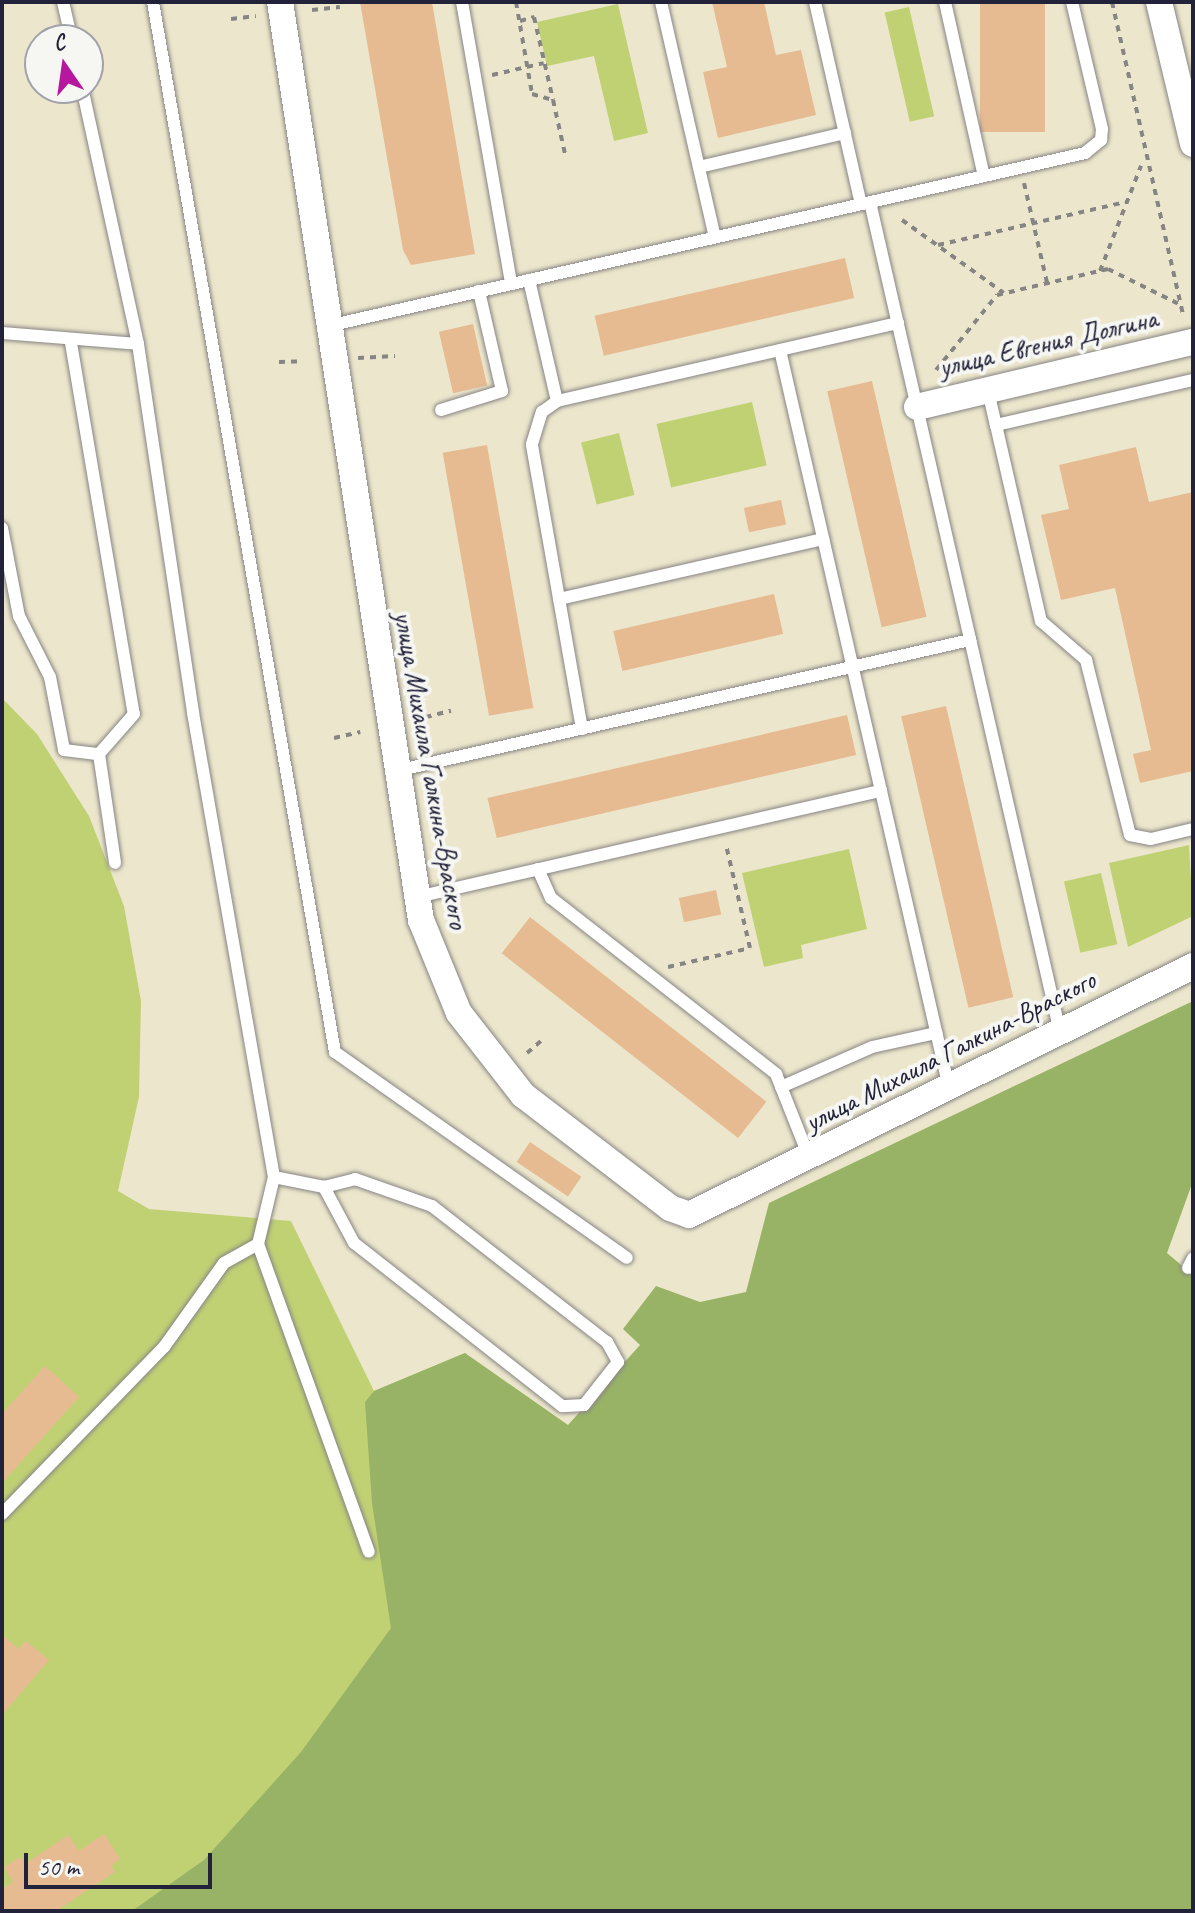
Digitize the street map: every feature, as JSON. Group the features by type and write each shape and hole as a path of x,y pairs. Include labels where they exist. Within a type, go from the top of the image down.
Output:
{"street":[{"name":"улица Михаила Галкина-Враского","path":"280,2 325,327 394,772 417,897 439,970 489,1057 563,1131 670,1208 703,1211 1193,966"},
{"path":"1159,2 1193,144"},
{"name":"улица Евгения Долгина","path":"917,407 1193,342"}],"lane":[{"path":"63,2 68,24"},
{"path":"153,2 335,1052 627,1258"},
{"path":"462,2 511,284"},
{"path":"661,2 715,237"},
{"path":"815,2 845,133 898,323 1060,1032"},
{"path":"945,2 984,176"},
{"path":"325,327 1085,153 1101,140 1072,2"},
{"path":"86,104 138,344 193,713 274,1177 258,1244 369,1552"},
{"path":"699,167 845,133"},
{"path":"529,280 557,401"},
{"path":"441,410 502,391 479,291"},
{"path":"582,729 532,432 557,401 898,323"},
{"path":"2,333 71,343 138,344"},
{"path":"71,343 134,714 99,754 115,863"},
{"path":"780,350 949,1088"},
{"path":"996,425 1193,380"},
{"path":"988,391 1041,621 1086,660 1130,835 1151,839 1193,829"},
{"path":"2,528 19,616 50,677 64,750 99,754"},
{"path":"559,599 823,539"},
{"path":"394,772 970,640"},
{"path":"417,897 881,791"},
{"path":"538,869 551,898 776,1074 809,1157"},
{"path":"781,1087 872,1047 936,1033"},
{"path":"274,1177 324,1187 355,1179 432,1206 607,1342 618,1362 584,1405 562,1406 354,1243 324,1187"},
{"path":"2,1514 164,1347 224,1263 258,1244"}],"path":[{"path":"516,2 532,94 553,100"},
{"path":"1112,2 1183,314"},
{"path":"312,10 340,7"},
{"path":"231,19 256,16"},
{"path":"520,21 534,17 566,158"},
{"path":"475,79 544,63"},
{"path":"1100,271 1141,166"},
{"path":"1024,181 1047,283"},
{"path":"938,245 1126,202"},
{"path":"902,220 1004,293"},
{"path":"936,370 1004,293 1100,271 1181,305"},
{"path":"357,358 395,356"},
{"path":"279,362 303,361"},
{"path":"413,720 451,711"},
{"path":"334,738 360,732"},
{"path":"646,972 750,948 722,827"},
{"path":"527,1053 544,1038"}],"green space":[{"path":"618,4 648,133 614,141 594,56 547,66 537,22"},
{"path":"909,7 934,116 910,122 885,13"},
{"path":"752,402 767,465 671,487 657,424"},
{"path":"619,433 634,495 597,505 581,442"},
{"path":"2,698 37,734 89,816 124,906 141,1001 139,1097 118,1191 149,1209 291,1221 374,1391 465,1353 536,1432 540,1542 177,1911 2,1911"},
{"path":"1189,845 1193,916 1128,947 1109,863"},
{"path":"849,849 867,929 801,945 803,958 764,967 742,873"},
{"path":"1101,873 1117,944 1080,953 1064,882"},
{"path":"1193,1001 1193,1181 1167,1253 1193,1275 1193,1911 132,1911 204,1860 301,1752 391,1628 372,1503 365,1402 374,1391 465,1353 568,1425 640,1345 623,1329 656,1286 700,1302 746,1292 769,1203"}],"building":[{"path":"360,2 432,2 475,254 411,265 403,250"},
{"path":"712,2 764,2 776,55 801,50 816,115 718,138 703,72 727,67"},
{"path":"980,2 1045,2 1045,132 980,132"},
{"path":"845,258 854,298 604,356 595,316"},
{"path":"473,324 487,385 453,393 439,332"},
{"path":"872,381 926,617 882,627 827,391"},
{"path":"487,445 533,708 489,716 443,453"},
{"path":"1136,447 1149,502 1193,492 1193,771 1140,783 1133,754 1151,750 1115,588 1061,600 1041,515 1069,509 1059,465"},
{"path":"781,500 786,524 749,532 744,508"},
{"path":"774,594 783,634 622,671 613,631"},
{"path":"946,706 1013,997 968,1008 901,716"},
{"path":"847,715 856,755 497,838 487,798"},
{"path":"716,890 721,914 684,922 679,898"},
{"path":"530,917 766,1102 738,1138 502,953"},
{"path":"530,1142 581,1177 568,1197 517,1162"},
{"path":"45,1366 79,1397 2,1483 2,1414"},
{"path":"2,1635 19,1649 26,1641 49,1660 2,1715"},
{"path":"104,1834 120,1859 111,1866 115,1872 56,1911 2,1911 2,1889 13,1882 4,1867 20,1857 25,1864 68,1835 79,1851"}]}
